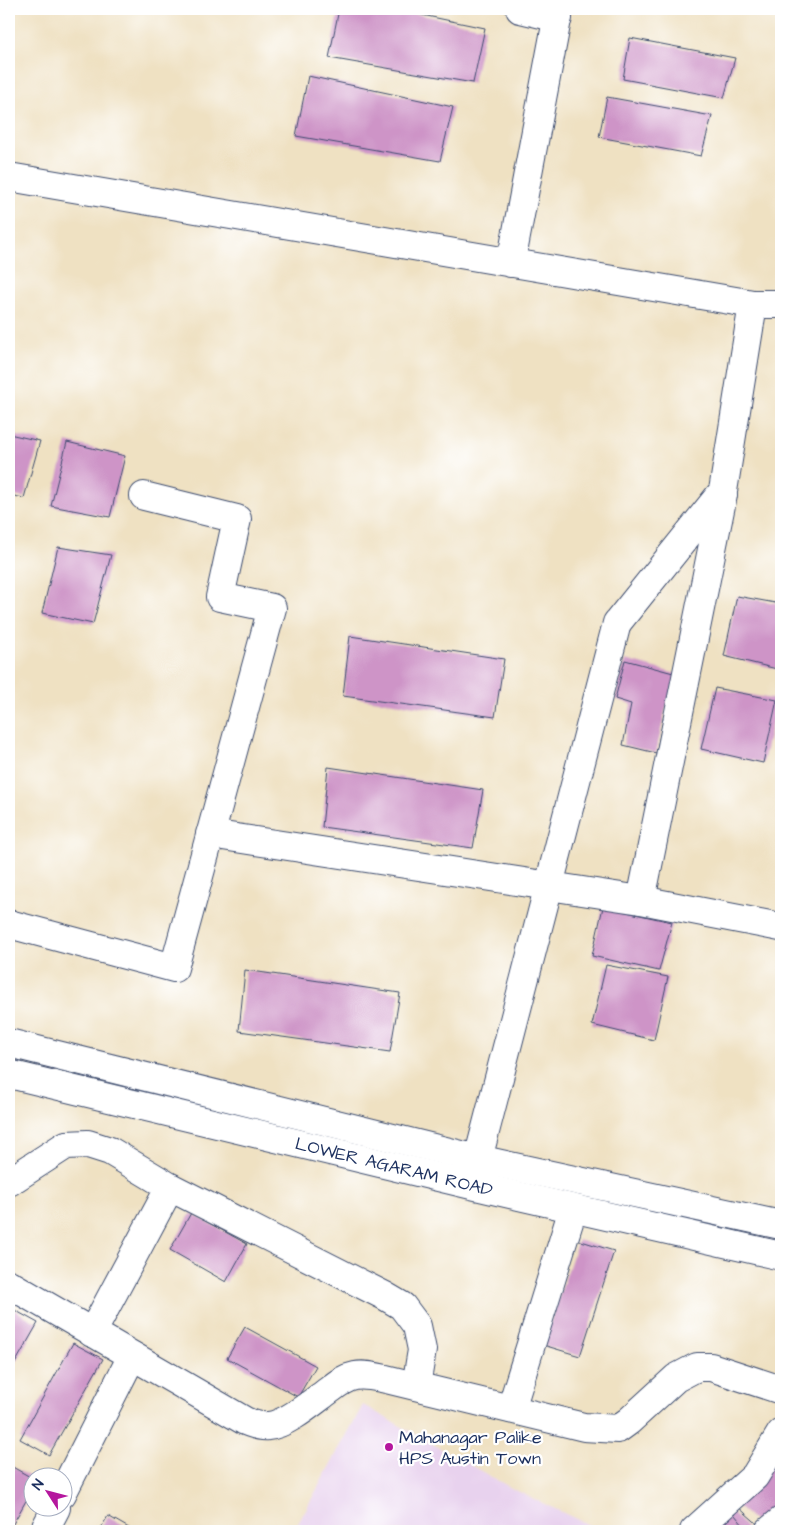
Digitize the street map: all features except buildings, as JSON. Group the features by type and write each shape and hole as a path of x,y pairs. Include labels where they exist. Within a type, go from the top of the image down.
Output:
{"main road":[{"path":"511,263 559,13 520,9"},
{"path":"9,176 753,304 781,304"},
{"path":"641,900 723,491 753,304"},
{"path":"471,1186 617,623 723,491"},
{"path":"9,924 174,968 272,608 220,597 237,519 144,496"},
{"path":"210,834 641,900 780,927"},
{"name":"LOWER AGARAM ROAD","path":"9,1043 478,1159 781,1225"},
{"name":"LOWER AGARAM ROAD","path":"9,1074 471,1186 781,1256"},
{"path":"9,1182 66,1144 88,1144 110,1151 170,1187 402,1306 417,1326 422,1350 416,1386"},
{"path":"92,1333 170,1187"},
{"path":"511,1409 573,1209"},
{"path":"9,1284 245,1421 267,1426 278,1424 306,1408 341,1381 355,1376 386,1379 584,1427 618,1429 630,1421 676,1378 697,1367 711,1366 781,1390"},
{"path":"72,1474 132,1356"},
{"path":"694,1531 754,1476 781,1433"},
{"path":"44,1531 51,1518"},
{"path":"769,1531 781,1520"}],"shaded area":[{"name":"Mahanagar Palike HPS Austin Town","path":"363,1405 513,1489 591,1526 588,1531 294,1531"}],"place":[{"name":"Mahanagar Palike HPS Austin Town","path":"389,1447"}]}
